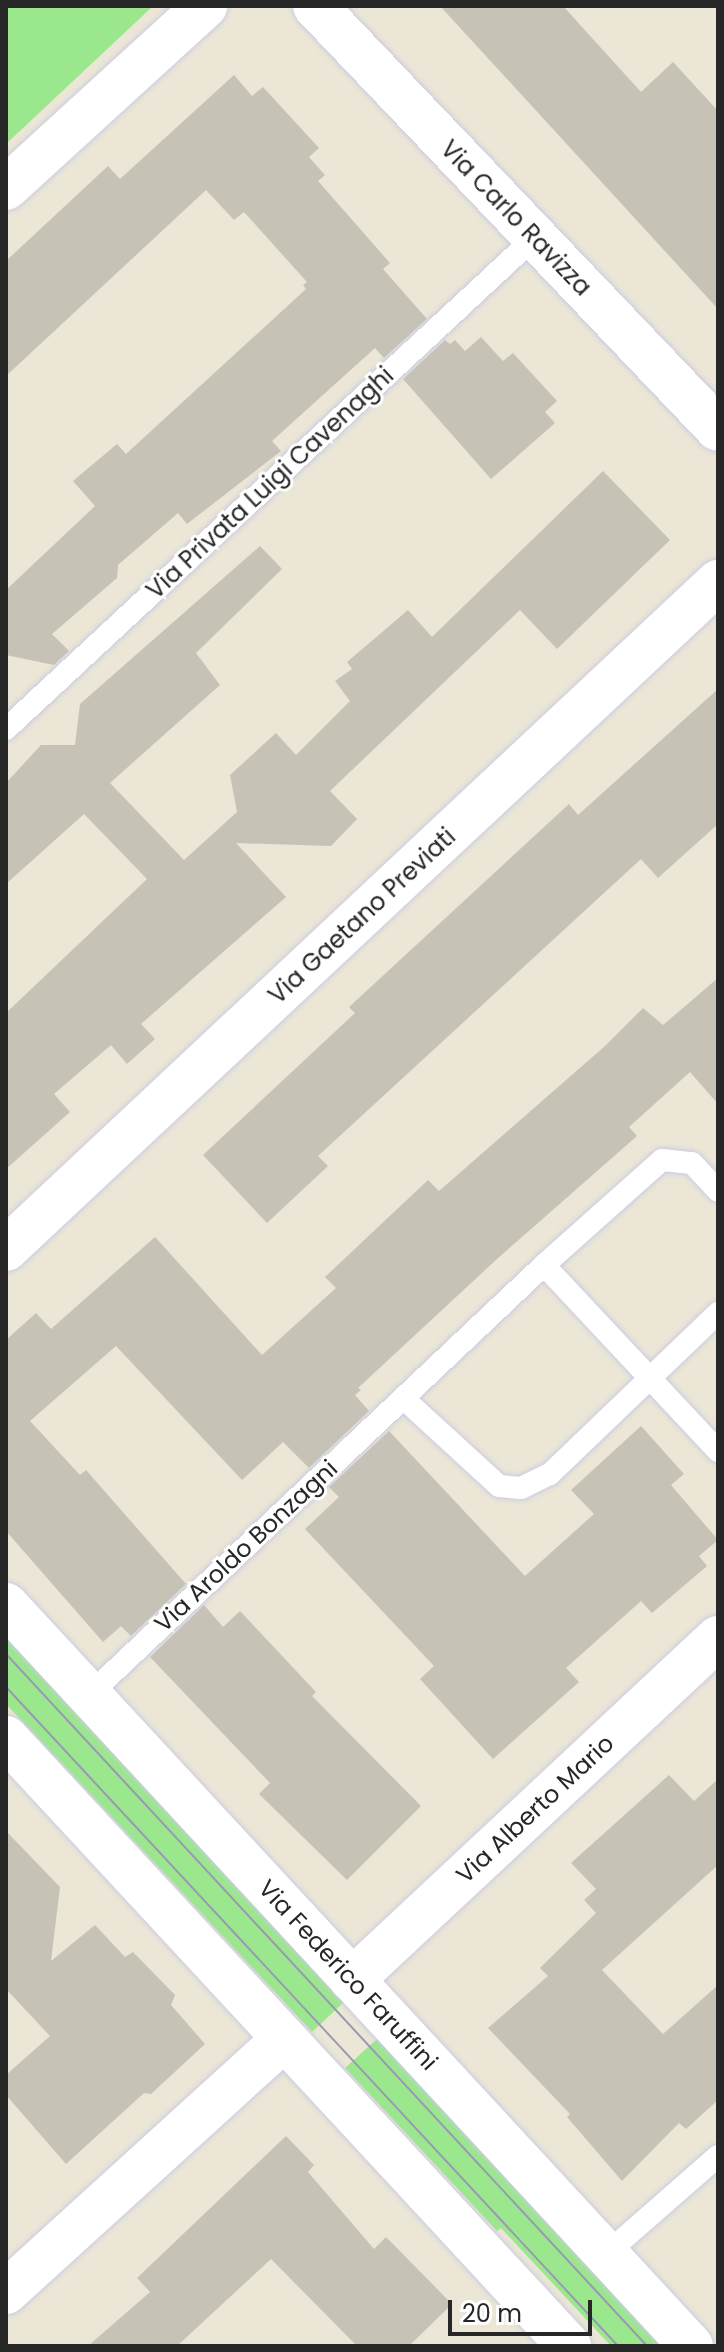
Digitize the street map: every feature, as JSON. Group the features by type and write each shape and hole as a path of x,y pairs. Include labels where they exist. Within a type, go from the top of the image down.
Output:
{"street":[{"path":"6,188 205,6"},
{"name":"Via Carlo Ravizza","path":"315,6 718,429"},
{"name":"Via Gaetano Previati","path":"6,1249 718,582"},
{"name":"Via Federico Faruffini","path":"6,1605 691,2346"},
{"name":"Via Alberto Mario","path":"352,1980 718,1638"},
{"path":"11,1755 284,2039 569,2346"},
{"path":"6,2292 284,2039"}],"lane":[{"name":"Via Privata Luigi Cavenaghi","path":"6,729 534,238"},
{"name":"Via Aroldo Bonzagni","path":"89,1695 544,1265 662,1160 692,1163 718,1191"},
{"path":"544,1265 718,1451"},
{"path":"403,1398 499,1486 521,1488 550,1474 718,1313"},
{"path":"606,2254 718,2156"}],"green space":[{"path":"6,6 153,6 6,144"},
{"path":"6,1637 344,2002 312,2032 6,1704"},
{"path":"378,2038 664,2346 611,2346 501,2228 497,2231 345,2068"}],"building":[{"path":"440,6 563,6 641,92 673,62 718,111 718,309"},
{"path":"234,75 252,96 263,87 319,148 309,157 325,175 318,181 390,263 383,269 427,319 384,358 375,348 272,441 281,451 187,524 178,513 118,565 117,578 52,634 69,651 54,665 6,655 6,590 95,506 73,481 117,444 126,454 306,289 303,285 307,282 244,212 234,220 206,190 6,376 6,261 108,166 120,179"},
{"path":"481,337 503,361 513,353 557,401 545,412 555,423 491,479 403,379 445,340 450,344 455,340 465,351"},
{"path":"603,471 670,540 557,649 520,610 330,791 357,819 331,846 236,843 286,897 141,1024 155,1039 127,1064 111,1045 54,1094 70,1112 6,1169 6,1013 147,879 84,814 6,884 6,783 41,745 75,745 80,704 260,546 282,569 196,653 220,685 110,783 184,860 237,812 230,775 276,733 296,755 350,701 335,681 352,669 347,662 408,610 432,637"},
{"path":"718,689 718,824 658,878 641,859 318,1156 328,1166 267,1223 203,1155 355,1013 349,1007 569,804 578,815"},
{"path":"718,978 718,1104 690,1072 629,1127 637,1136 497,1259 358,1388 361,1390 355,1395 369,1411 309,1468 283,1442 242,1480 116,1346 30,1421 80,1475 86,1470 186,1584 131,1636 121,1626 103,1642 6,1531 6,1340 36,1313 51,1329 155,1237 262,1355 336,1288 325,1277 428,1180 439,1191 605,1046 643,1008 663,1025"},
{"path":"641,1426 684,1474 671,1485 718,1540 699,1556 707,1566 652,1613 641,1601 566,1668 579,1682 493,1759 420,1679 434,1666 305,1529 339,1497 329,1487 389,1431 525,1576 594,1514 571,1490"},
{"path":"204,1605 223,1627 240,1611 316,1692 312,1696 421,1806 347,1880 259,1794 270,1783 150,1657"},
{"path":"669,1775 694,1801 718,1779 718,1865 602,1970 663,2034 718,1985 718,2100 686,2129 679,2123 622,2181 567,2117 570,2114 488,2028 548,1976 540,1968 596,1913 584,1900 596,1889 571,1863"},
{"path":"6,1831 60,1887 51,1961 95,1925 125,1957 133,1952 175,1995 171,2005 205,2044 151,2094 144,2093 66,2164 6,2095 6,2075 50,2036 6,1989"},
{"path":"286,2136 314,2165 308,2172 374,2249 386,2237 452,2304 409,2346 357,2346 271,2259 177,2346 88,2346 150,2292 137,2278"}],"tram line":[{"path":"6,1654 647,2346"},
{"path":"6,1687 618,2346"}]}
